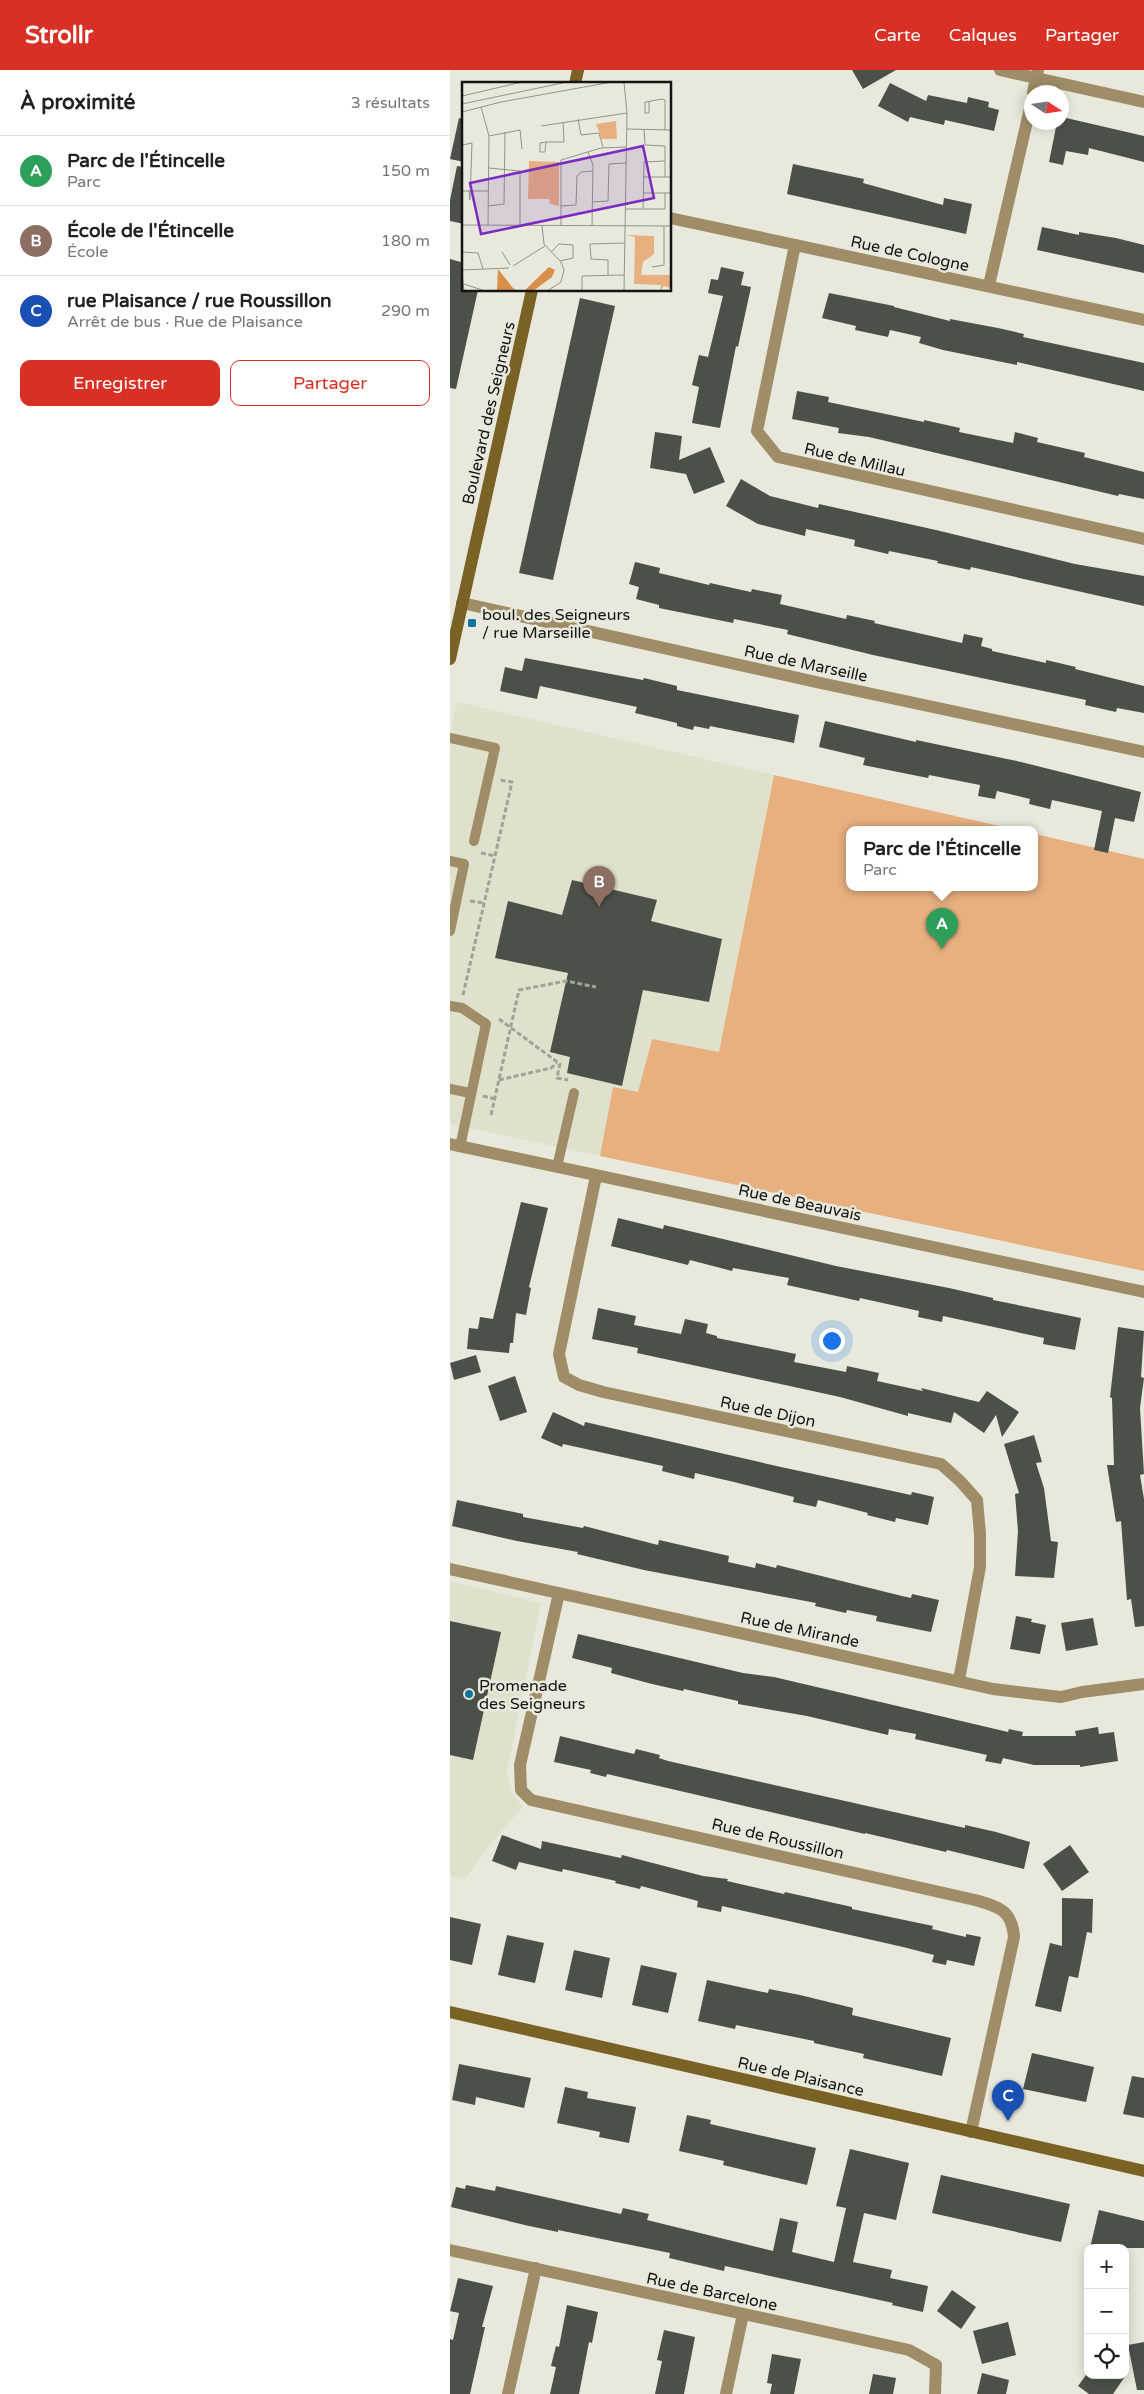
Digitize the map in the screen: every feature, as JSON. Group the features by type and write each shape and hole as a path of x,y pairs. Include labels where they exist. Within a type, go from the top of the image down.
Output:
{"street":[{"path":"1000,70 1037,75 1144,102"},
{"path":"989,286 1025,130"},
{"name":"Rue de Cologne","path":"671,218 1144,320"},
{"name":"Rue de Millau","path":"795,245 757,431 778,457 1144,539"},
{"name":"Boulevard des Seigneurs","path":"450,659 532,291"},
{"name":"Rue de Marseille","path":"462,603 816,682 1144,752"},
{"name":"Rue de Beauvais","path":"455,1145 1144,1292"},
{"name":"Rue de Dijon","path":"596,1176 559,1354 564,1377 579,1385 603,1392 941,1464 977,1500 980,1534 980,1567 958,1680"},
{"name":"Rue de Mirande","path":"450,1569 1034,1696 1062,1697 1082,1692 1144,1684"},
{"name":"Rue de Roussillon","path":"559,1593 520,1765 521,1790 531,1800 976,1900 997,1906 1006,1913 1013,1926 1014,1937 971,2132"},
{"name":"Rue de Plaisance","path":"450,2012 1144,2171"},
{"name":"Rue de Barcelone","path":"450,2250 909,2350 936,2365 936,2394"},
{"path":"508,2394 536,2268"},
{"path":"726,2394 743,2314"}],"lane":[{"path":"450,738 495,748 474,841"},
{"path":"450,861 464,864 450,931"},
{"path":"450,1006 462,1008 486,1024 470,1094 455,1145"},
{"path":"450,1089 470,1094"},
{"path":"557,1167 574,1093"}],"path":[{"path":"463,993 512,782"},
{"path":"491,1115 519,990 566,980 596,988"},
{"path":"456,992 469,994"},
{"path":"494,1014 560,1064 557,1078 574,1082"},
{"path":"499,1080 551,1068 557,1063"}],"shaded area":[{"path":"457,702 774,775 719,1053 652,1039 638,1093 613,1087 600,1156 450,1124 450,735"},
{"path":"774,775 999,826 846,826 846,891 1038,891 1038,835 1144,859 1144,1271 600,1156 613,1087 638,1092 652,1039 719,1052"},
{"path":"450,1581 541,1603 507,1771 512,1793 523,1807 492,1842 465,1879 450,1876"}],"building":[{"path":"852,70 896,70 863,89"},
{"path":"890,83 926,101 928,95 967,103 968,97 989,102 988,107 999,110 994,131 945,120 944,125 910,117 908,122 878,106"},
{"path":"459,118 462,119 462,162 450,159"},
{"path":"1069,119 1144,136 1144,162 1089,148 1088,155 1066,151 1063,165 1049,162 1055,130 1069,130"},
{"path":"793,164 864,179 863,183 943,205 944,198 972,204 966,234 787,194"},
{"path":"457,166 462,167 462,224 450,221 450,200"},
{"path":"1042,227 1079,235 1079,232 1116,238 1144,245 1144,273 1037,250"},
{"path":"450,259 462,262 462,291 478,291 456,389 450,388"},
{"path":"721,267 744,272 741,285 751,287 738,347 736,346 720,428 692,423 699,387 692,385 699,355 708,357 723,296 708,293 711,279 718,280"},
{"path":"829,293 894,306 950,321 950,319 998,328 1024,334 1023,337 1144,363 1144,391 1017,362 1017,365 943,350 919,343 921,337 890,330 888,337 855,330 856,326 822,318"},
{"path":"580,298 615,306 553,580 519,573"},
{"path":"797,391 829,397 828,402 924,422 924,420 960,428 959,432 1013,443 1015,432 1038,438 1037,442 1085,453 1084,457 1144,472 1144,499 1119,494 1118,496 869,437 838,433 839,428 792,419"},
{"path":"655,432 682,436 679,460 710,447 725,482 694,494 686,474 650,468"},
{"path":"741,479 770,496 818,508 819,504 1075,564 1144,576 1144,606 971,567 970,570 889,551 888,554 854,546 855,540 806,529 805,536 758,524 726,506"},
{"path":"635,562 660,568 659,573 709,585 710,583 751,592 752,589 782,595 780,604 846,619 847,615 962,643 964,634 983,638 981,646 992,649 992,651 1046,663 1046,660 1144,686 1144,713 1117,708 1116,712 1085,705 1086,700 873,655 787,634 788,630 734,619 733,623 659,608 659,605 636,599 639,587 629,584"},
{"path":"525,658 643,680 644,678 677,686 677,690 799,715 794,743 710,726 709,729 694,726 693,730 677,726 677,723 635,713 637,707 540,686 537,699 500,691 505,667 522,671"},
{"path":"825,721 916,742 916,740 1021,762 1141,792 1134,822 1115,818 1108,853 1094,850 1102,811 1052,800 1050,809 1029,804 1030,799 997,791 995,799 978,796 980,785 929,775 928,778 863,765 865,758 819,747"},
{"path":"572,880 657,900 651,921 722,939 709,1002 643,990 622,1086 567,1073 570,1057 550,1052 568,973 495,958 508,901 562,915"},
{"path":"521,1202 548,1208 529,1287 531,1288 526,1315 516,1313 513,1343 510,1343 509,1353 467,1349 469,1328 478,1329 480,1317 493,1319"},
{"path":"618,1218 663,1229 664,1225 836,1266 949,1288 993,1298 993,1300 1081,1318 1075,1350 1043,1344 1044,1338 943,1316 942,1322 918,1317 919,1311 860,1298 859,1301 787,1285 789,1278 733,1268 732,1271 690,1260 688,1265 611,1246"},
{"path":"598,1308 636,1316 634,1325 681,1334 685,1319 708,1324 706,1333 717,1336 717,1338 796,1354 794,1362 846,1372 847,1366 879,1373 877,1381 923,1391 921,1388 979,1402 987,1391 1019,1412 1002,1437 996,1415 984,1433 954,1412 951,1423 908,1413 908,1416 840,1397 637,1353 638,1348 592,1339"},
{"path":"1118,1327 1144,1331 1141,1377 1144,1378 1140,1408 1144,1474 1140,1475 1144,1499 1144,1626 1135,1627 1131,1599 1127,1600 1121,1521 1116,1522 1107,1465 1114,1465 1112,1398 1110,1397"},
{"path":"476,1355 481,1372 454,1380 450,1363"},
{"path":"515,1376 527,1412 500,1421 488,1386"},
{"path":"553,1412 584,1426 585,1422 911,1495 912,1492 934,1497 928,1525 896,1518 895,1522 818,1500 816,1507 793,1502 794,1497 734,1482 695,1473 694,1479 662,1471 663,1466 563,1444 562,1447 541,1438"},
{"path":"1034,1435 1042,1462 1036,1463 1044,1488 1051,1541 1058,1542 1054,1578 1015,1576 1018,1531 1015,1494 1019,1493 1004,1444"},
{"path":"457,1500 523,1514 523,1517 583,1528 584,1526 658,1545 659,1540 729,1556 728,1562 755,1568 756,1563 776,1568 777,1565 911,1598 912,1594 939,1600 931,1632 876,1621 877,1616 847,1610 846,1613 815,1606 816,1603 644,1570 577,1554 578,1552 517,1541 452,1526"},
{"path":"1016,1616 1032,1619 1031,1622 1046,1625 1040,1654 1010,1649"},
{"path":"1093,1618 1098,1645 1066,1651 1061,1623"},
{"name":"Promenade des Seigneurs","path":"450,1621 501,1632 473,1760 450,1755"},
{"path":"578,1634 743,1673 774,1677 1008,1732 1009,1729 1023,1732 1022,1736 1076,1736 1075,1731 1098,1727 1099,1734 1114,1732 1118,1761 1080,1767 1080,1765 1034,1765 1003,1758 1001,1764 985,1761 987,1755 915,1739 916,1734 889,1729 888,1735 807,1716 738,1704 738,1701 684,1689 683,1691 652,1684 611,1673 612,1668 572,1658"},
{"path":"560,1736 634,1754 636,1749 660,1755 659,1758 668,1761 965,1828 965,1825 996,1832 1030,1842 1024,1869 607,1774 606,1777 590,1773 591,1770 554,1762"},
{"path":"502,1835 541,1849 542,1841 621,1858 622,1855 703,1876 728,1879 727,1881 784,1894 785,1892 852,1907 852,1909 933,1926 932,1929 966,1937 966,1934 981,1937 974,1966 947,1960 946,1965 932,1962 934,1955 722,1906 721,1912 697,1907 698,1901 641,1886 640,1889 615,1883 616,1881 563,1869 562,1872 519,1862 516,1870 492,1861"},
{"path":"1070,1845 1089,1872 1062,1891 1043,1864"},
{"path":"1062,1898 1093,1899 1092,1933 1087,1932 1078,1978 1069,1976 1061,2012 1035,2006 1050,1943 1062,1946"},
{"path":"450,1917 481,1924 472,1965 450,1960"},
{"path":"507,1935 544,1943 535,1983 498,1975"},
{"path":"574,1950 610,1958 602,1998 565,1990"},
{"path":"641,1965 677,1973 668,2013 632,2005"},
{"path":"707,1980 768,1993 769,1989 800,1995 853,2008 852,2015 951,2038 942,2076 863,2058 864,2054 814,2043 814,2041 736,2025 735,2029 698,2021"},
{"path":"1032,2053 1094,2067 1086,2102 1023,2089"},
{"path":"459,2064 531,2078 524,2108 476,2097 475,2105 452,2100"},
{"path":"1132,2076 1144,2078 1144,2118 1123,2114"},
{"path":"565,2087 588,2092 587,2098 636,2107 629,2143 599,2137 600,2132 557,2123"},
{"path":"687,2115 711,2120 710,2124 816,2148 807,2185 723,2165 724,2161 679,2151"},
{"path":"850,2149 909,2163 896,2220 864,2213 853,2262 892,2270 890,2278 928,2286 923,2312 892,2305 893,2303 725,2266 724,2271 669,2258 670,2253 558,2230 558,2232 529,2226 451,2207 456,2187 465,2189 466,2185 495,2191 496,2186 621,2214 623,2208 649,2214 647,2220 773,2251 780,2218 798,2222 792,2252 834,2262 846,2208 836,2206"},
{"path":"941,2175 1070,2204 1061,2242 932,2213"},
{"path":"1099,2210 1144,2221 1144,2248 1129,2248 1129,2244 1091,2244"},
{"path":"458,2278 493,2286 482,2327 485,2327 470,2394 450,2394 450,2339 453,2340 459,2313 450,2311"},
{"path":"952,2290 976,2307 961,2329 937,2311"},
{"path":"567,2305 598,2312 592,2343 589,2342 579,2394 550,2394 556,2367 551,2366 556,2346 559,2347"},
{"path":"1008,2322 1016,2355 982,2364 973,2331"},
{"path":"664,2330 695,2337 684,2394 655,2394 662,2361 657,2360"},
{"path":"1144,2342 1144,2390 1137,2390 1129,2345"},
{"path":"772,2354 801,2359 794,2394 770,2394 772,2384 767,2383"},
{"path":"982,2373 1009,2380 1006,2394 977,2394"},
{"path":"873,2374 896,2378 893,2394 869,2394"},
{"path":"1084,2378 1123,2379 1113,2394 1089,2394 1078,2386"}],"place":[{"name":"boul. des Seigneurs / rue Marseille","path":"472,623"},
{"name":"École de l'Étincelle","path":"599,907"},
{"name":"Parc de l'Étincelle","path":"942,949"},
{"name":"Promenade des Seigneurs","path":"469,1694"},
{"name":"rue Plaisance / rue Roussillon","path":"1008,2121"}]}
